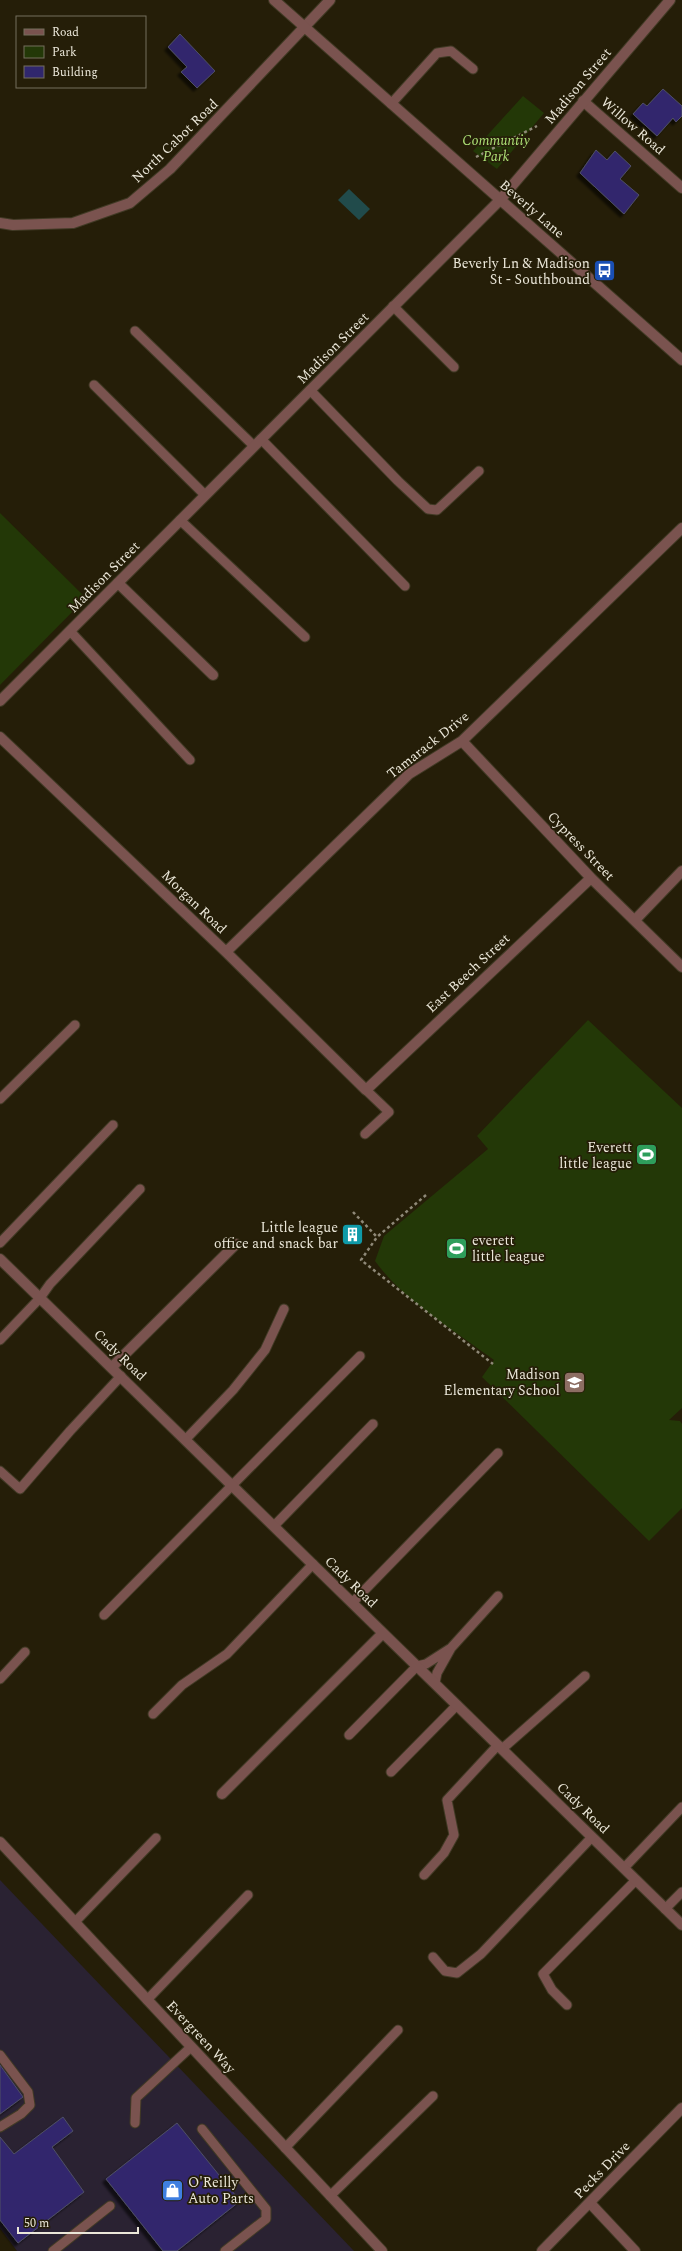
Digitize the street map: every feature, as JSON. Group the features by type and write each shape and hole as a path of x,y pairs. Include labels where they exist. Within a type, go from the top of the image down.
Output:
{"street":[{"name":"Beverly Lane","path":"274,0 682,360"},
{"name":"North Cabot Road","path":"0,224 73,223 130,203 170,169 330,0"},
{"name":"Madison Street","path":"0,701 500,200 670,0"},
{"name":"Willow Road","path":"583,101 682,188"},
{"name":"Tamarack Drive","path":"226,952 410,774 462,741 682,528"},
{"path":"118,583 213,675"},
{"name":"Morgan Road","path":"0,737 226,952 366,1090"},
{"name":"Cypress Street","path":"462,741 590,878 682,967"},
{"path":"634,920 682,871"},
{"name":"East Beech Street","path":"366,1090 590,878"},
{"path":"112,1367 236,1244"},
{"name":"Cady Road","path":"0,1259 353,1602 416,1666 682,1925"},
{"path":"222,1794 383,1633"},
{"name":"Evergreen Way","path":"0,1842 382,2251"},
{"name":"Pecks Drive","path":"542,2251 682,2108"},
{"path":"590,2203 635,2251"}],"lane":[{"path":"391,104 437,53 451,51 473,69"},
{"path":"394,306 454,368"},
{"path":"135,331 258,443 405,586"},
{"path":"94,385 205,495"},
{"path":"310,390 398,481 428,509 437,510 479,471"},
{"path":"180,520 305,637"},
{"path":"70,631 190,760"},
{"path":"0,1099 75,1026"},
{"path":"365,1134 389,1112 366,1090"},
{"path":"0,1243 113,1125"},
{"path":"0,1340 40,1298 50,1284 140,1189"},
{"path":"186,1439 233,1390 266,1350 284,1309"},
{"path":"104,1615 360,1356"},
{"path":"0,1471 20,1489 70,1431 121,1376"},
{"path":"274,1526 373,1424"},
{"path":"353,1602 498,1453"},
{"path":"153,1714 182,1684 227,1654 313,1564"},
{"path":"435,1683 437,1673 451,1648 498,1596"},
{"path":"349,1735 416,1666 426,1664 451,1648"},
{"path":"0,1679 25,1652"},
{"path":"424,1875 444,1853 454,1835 447,1800 500,1747 585,1676"},
{"path":"391,1772 457,1705"},
{"path":"624,1868 682,1807"},
{"path":"433,1957 446,1971 457,1973 481,1954 592,1837"},
{"path":"75,1922 156,1838"},
{"path":"567,2005 552,1990 543,1974 636,1880"},
{"path":"665,1909 682,1892"},
{"path":"147,2000 248,1895"},
{"path":"285,2148 398,2030"},
{"path":"135,2122 136,2098 191,2047"},
{"path":"0,2055 28,2092 30,2105 21,2114 0,2127"},
{"path":"330,2196 433,2096"},
{"path":"202,2129 266,2209 266,2219 225,2251"},
{"path":"53,2251 110,2206"}],"path":[{"path":"476,157 537,126"},
{"path":"426,1195 377,1237 361,1260 493,1364"},
{"path":"353,1212 377,1237"}],"shaded area":[{"path":"0,1880 354,2251 17,2251 0,2228"}],"green space":[{"name":"Communtiy Park","path":"523,96 544,113 497,169 473,151"},
{"path":"0,513 86,598 0,685"},
{"name":"Madison Elementary School","path":"588,1020 682,1108 682,1408 669,1420 680,1421 682,1424 682,1508 649,1541 482,1377 494,1360 415,1302 400,1289 375,1261 384,1236 488,1149 477,1136"}],"water":[{"path":"349,189 370,209 359,220 338,200"}],"building":[{"path":"180,34 215,71 197,88 181,72 187,67 168,47"},
{"path":"663,89 682,106 682,116 676,122 673,118 657,136 633,114 643,103 647,106"},
{"path":"596,150 607,160 615,151 631,166 620,179 639,195 624,214 580,173"},
{"path":"0,2065 23,2097 0,2114"},
{"path":"63,2117 73,2131 52,2147 84,2192 18,2243 0,2220 0,2137 14,2154"},
{"name":"O'Reilly Auto Parts","path":"177,2123 240,2201 177,2251 163,2251 106,2179"}],"place":[{"name":"Beverly Ln & Madison St - Southbound","path":"605,271"},
{"name":"Everett little league","path":"647,1155"},
{"name":"Little league office and snack bar","path":"353,1235"},
{"name":"everett little league","path":"456,1248"},
{"name":"Madison Elementary School","path":"575,1382"},
{"name":"O'Reilly Auto Parts","path":"173,2190"}]}
